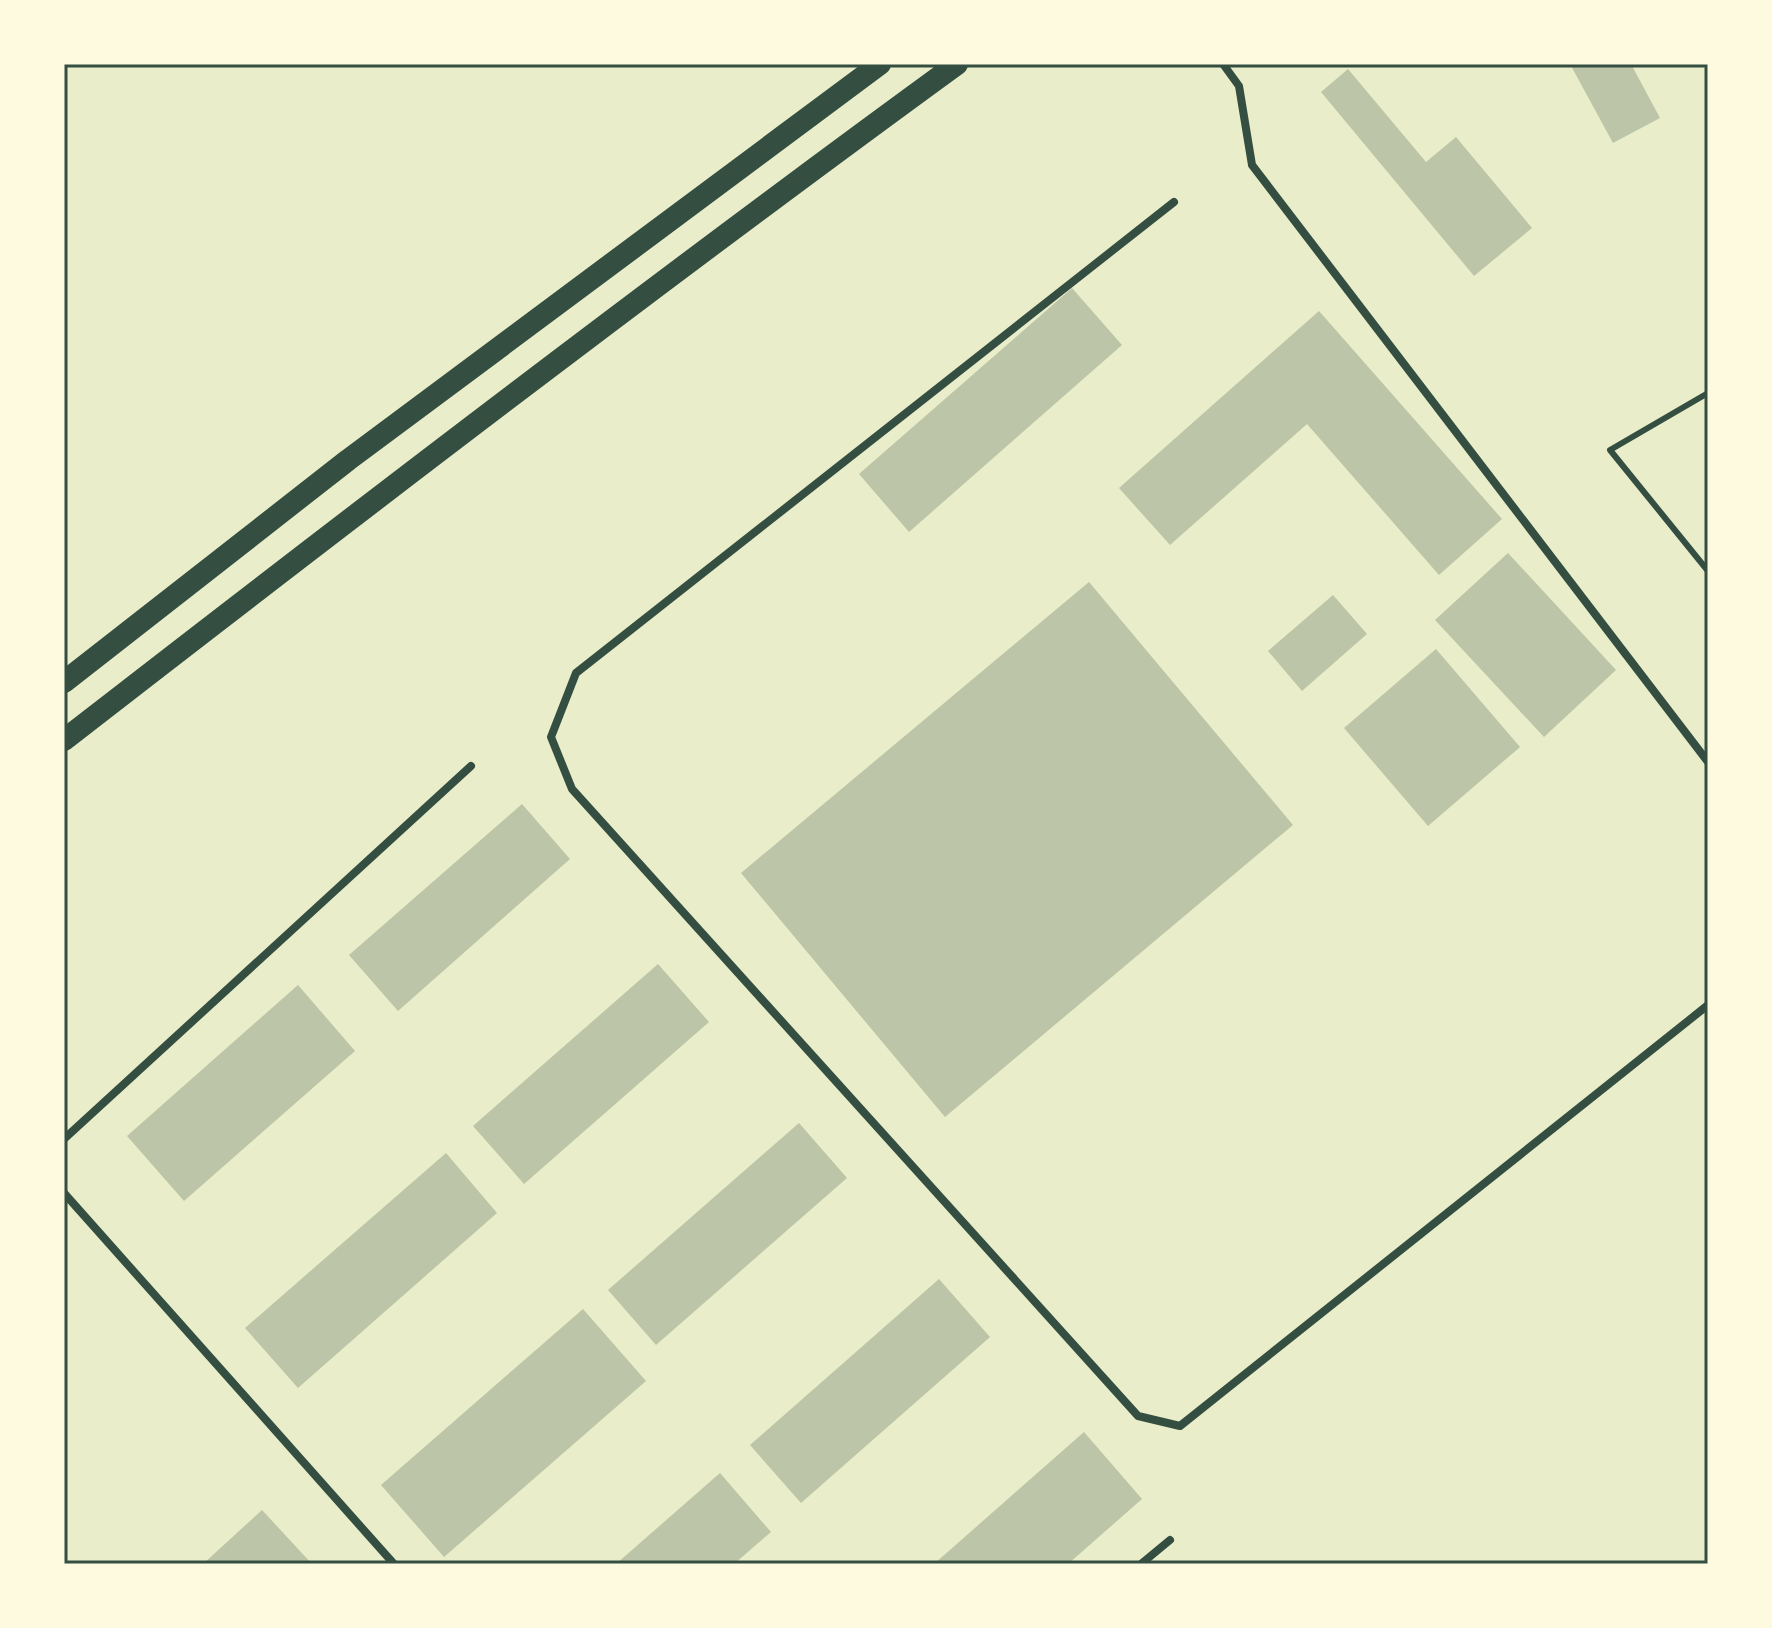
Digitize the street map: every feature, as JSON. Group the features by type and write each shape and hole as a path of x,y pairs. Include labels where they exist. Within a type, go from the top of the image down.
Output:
{"highway":[{"path":"64,682 348,460 880,64"},
{"path":"64,740 378,496 734,226 957,64"}],"street":[{"path":"1223,64 1239,86 1252,165 1708,762"},
{"path":"1174,202 576,673 551,737 572,789 1138,1416 1180,1426 1708,1005"},
{"path":"64,1139 471,766"},
{"path":"64,1193 394,1564"},
{"path":"1141,1564 1170,1540"}],"lane":[{"path":"1708,393 1610,450 1708,571"}],"building":[{"path":"1570,64 1631,64 1660,118 1613,143"},
{"path":"1348,69 1426,162 1456,137 1532,228 1474,276 1321,92"},
{"path":"1072,288 1122,345 909,532 859,474"},
{"path":"1319,311 1502,519 1439,575 1307,424 1170,545 1119,488"},
{"path":"1508,553 1616,670 1544,737 1435,620"},
{"path":"1089,582 1293,825 945,1117 741,873"},
{"path":"1333,595 1367,634 1302,691 1268,651"},
{"path":"1436,649 1520,747 1428,826 1344,728"},
{"path":"522,804 570,859 398,1011 349,955"},
{"path":"658,964 709,1022 524,1184 473,1126"},
{"path":"298,985 355,1051 184,1201 127,1136"},
{"path":"799,1123 847,1178 656,1345 608,1290"},
{"path":"446,1153 497,1213 298,1388 245,1328"},
{"path":"939,1279 990,1337 801,1503 750,1445"},
{"path":"583,1309 646,1381 444,1557 381,1485"},
{"path":"1084,1432 1142,1499 1068,1564 934,1564"},
{"path":"720,1473 771,1532 734,1564 616,1564"},
{"path":"262,1510 312,1564 203,1564"}]}
